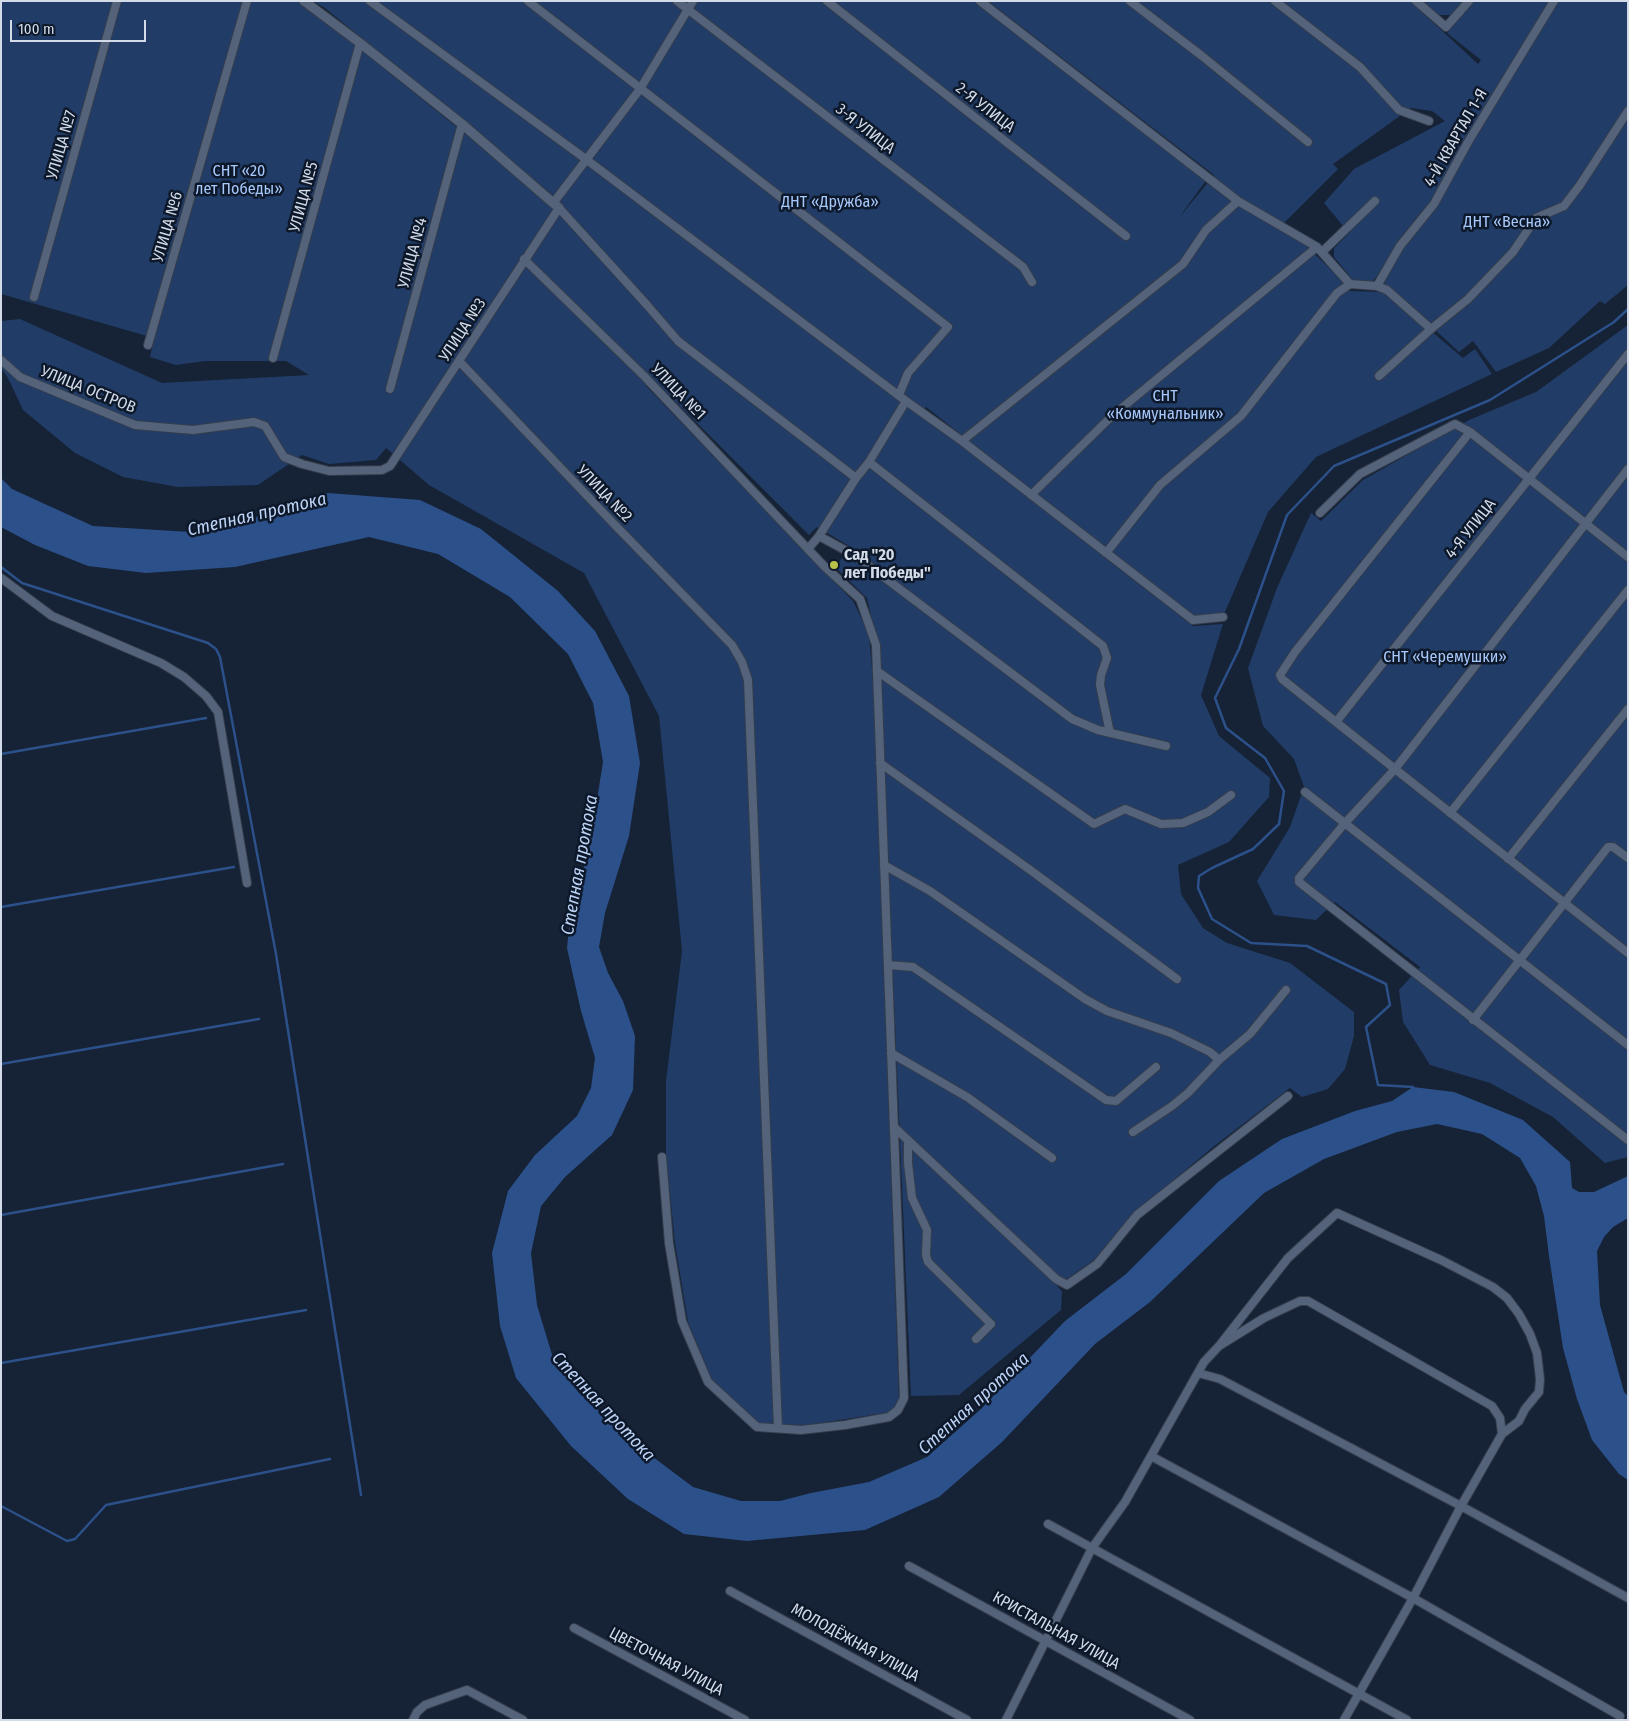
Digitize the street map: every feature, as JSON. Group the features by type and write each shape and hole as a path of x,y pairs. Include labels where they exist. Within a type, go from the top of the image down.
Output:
{"street":[{"name":"УЛИЦА №7","path":"34,297 117,1"},
{"name":"УЛИЦА №6","path":"148,345 247,1"},
{"path":"304,1 462,124 556,205 678,341 856,478"},
{"path":"370,1 587,160 906,401 962,441 1193,620 1223,617"},
{"path":"528,1 948,327 908,373 899,395"},
{"name":"3-Я УЛИЦА","path":"677,1 1023,267 1032,282"},
{"name":"УЛИЦА №3","path":"390,466 524,259 556,205 640,89 693,1"},
{"name":"2-Я УЛИЦА","path":"827,1 1126,236"},
{"path":"980,1 1238,201 1319,249 1350,284"},
{"path":"1130,1 1202,56 1308,142"},
{"path":"1276,1 1360,67 1399,110 1429,121"},
{"path":"1416,1 1446,27 1469,1"},
{"name":"4-Й КВАРТАЛ 1-Я","path":"1377,286 1400,246 1434,204 1468,142 1554,1"},
{"name":"УЛИЦА №5","path":"273,358 360,43"},
{"path":"1379,376 1431,329 1468,299 1513,252 1536,218 1564,206 1580,185 1628,111"},
{"name":"УЛИЦА №4","path":"390,389 462,124"},
{"path":"962,441 1183,264 1206,230 1238,201"},
{"path":"1031,494 1112,416 1319,249 1375,201"},
{"name":"УЛИЦА №1","path":"524,259 644,376 808,549 860,599 876,645 904,1398 898,1410 888,1417 845,1425 801,1430 757,1427 708,1382 682,1322 669,1243 662,1157"},
{"path":"1106,553 1160,485 1241,416 1337,293 1350,284 1377,286 1387,290 1431,329"},
{"name":"4-Я УЛИЦА","path":"1336,722 1628,354"},
{"name":"УЛИЦА ОСТРОВ","path":"1,360 20,377 135,425 193,430 254,422 265,426 284,457 302,464 329,471 382,470 390,466"},
{"name":"УЛИЦА №2","path":"459,361 732,645 742,662 748,680 778,1428"},
{"path":"808,549 819,536 856,478 869,462 906,401"},
{"path":"1320,513 1360,474 1455,424 1470,432 1628,557"},
{"path":"1470,432 1295,652 1280,675 1282,679 1394,769 1628,953"},
{"path":"869,462 1102,646 1107,658 1100,675 1100,685 1110,733"},
{"path":"1628,469 1394,769 1299,878 1299,882 1628,1140"},
{"path":"819,536 856,556 1072,719 1098,730 1166,746"},
{"path":"1,578 52,616 161,663 184,677 206,696 218,712 247,882"},
{"path":"1450,813 1628,590"},
{"path":"878,671 1094,824 1126,809 1161,824 1183,823 1208,812 1231,795"},
{"path":"1508,859 1628,709"},
{"path":"880,763 1033,872 1177,979"},
{"path":"1305,792 1628,1045"},
{"path":"1473,1020 1608,848 1613,847 1628,858"},
{"path":"884,865 930,891 1085,999 1107,1011 1171,1033 1210,1052 1219,1060"},
{"path":"888,965 913,967 1106,1100 1116,1100 1156,1067"},
{"path":"1133,1132 1188,1093 1219,1060 1250,1034 1286,990"},
{"path":"891,1053 967,1098 1052,1158"},
{"path":"895,1128 1056,1279 1067,1285 1098,1264 1137,1215 1288,1096"},
{"path":"908,1140 908,1163 912,1198 927,1230 926,1255 928,1262 991,1324 976,1339"},
{"path":"1006,1720 1092,1548 1125,1502 1211,1353 1219,1346 1288,1258 1337,1213 1441,1260 1493,1287 1507,1298 1520,1314 1530,1334 1537,1353 1540,1386 1539,1392 1518,1421 1502,1434 1461,1506 1414,1598 1344,1720"},
{"path":"1219,1346 1288,1306 1300,1301 1308,1301 1492,1406 1500,1418 1502,1434"},
{"path":"1198,1373 1220,1379 1461,1506 1628,1598"},
{"path":"1151,1456 1414,1598 1620,1716"},
{"path":"1048,1524 1407,1720"},
{"name":"КРИСТАЛЬНАЯ УЛИЦА","path":"909,1566 1190,1720"},
{"name":"МОЛОДЁЖНАЯ УЛИЦА","path":"730,1591 967,1720"},
{"name":"ЦВЕТОЧНАЯ УЛИЦА","path":"574,1628 745,1720"},
{"path":"413,1720 417,1712 425,1705 467,1690 523,1720"}],"green space":[{"path":"1,1 297,1 335,29 542,196 674,341 549,192 325,8 313,1 974,1 1207,179 1178,219 1214,175 988,1 1410,1 1478,64 1481,60 1447,33 1473,1 1628,1 1628,285 1605,304 1600,301 1549,348 1496,372 1473,341 1459,352 1377,276 1372,282 1362,284 1353,280 1334,257 1334,248 1349,233 1324,203 1354,169 1445,121 1432,111 1411,108 1333,164 1338,169 1283,224 1343,281 1350,291 1385,292 1463,358 1475,349 1492,374 1316,457 1268,512 1225,612 1194,618 926,407 920,414 1193,626 1223,624 1201,695 1219,736 1270,778 1269,797 1229,842 1178,865 1181,894 1203,928 1227,943 1290,963 1354,1012 1354,1036 1345,1069 1328,1089 1302,1097 1290,1088 1213,1147 1131,1216 1098,1257 1057,1286 1062,1291 1061,1310 959,1395 911,1396 879,650 867,598 835,567 851,547 817,527 809,535 651,377 646,386 853,601 869,634 874,693 899,1401 891,1412 801,1426 758,1425 712,1380 688,1322 675,1243 666,1156 666,1081 682,951 659,716 584,573 429,485 386,448 376,460 329,464 302,455 258,485 178,487 123,477 75,453 23,410 8,378 1,368 1,321 20,319 162,383 309,375 286,361 205,361 176,365 150,357 154,338 1,294"},
{"path":"1422,1 1464,1 1451,15 1436,15"},
{"name":"СНТ «Черемушки»","path":"1628,325 1628,1157 1605,1163 1553,1117 1490,1083 1430,1065 1403,1022 1399,990 1420,967 1335,902 1316,920 1274,915 1257,881 1290,827 1304,787 1294,759 1263,726 1248,668 1277,588 1311,513 1321,521 1363,480 1469,420 1536,392"}],"shaded area":[{"path":"1,478 12,489 93,526 190,532 235,524 328,493 420,500 481,529 558,591 595,631 629,696 640,763 629,836 605,913 599,947 608,973 623,1001 635,1036 633,1090 612,1135 565,1177 541,1206 531,1253 537,1305 553,1358 579,1393 633,1442 693,1487 741,1501 780,1501 869,1482 927,1457 981,1409 1065,1321 1126,1274 1219,1181 1282,1139 1355,1111 1392,1101 1413,1087 1454,1092 1523,1120 1570,1162 1572,1188 1579,1192 1594,1192 1628,1176 1628,1218 1613,1227 1604,1237 1597,1251 1600,1305 1624,1392 1628,1396 1628,1480 1619,1474 1592,1440 1577,1399 1563,1348 1544,1216 1536,1186 1520,1158 1482,1134 1437,1124 1397,1132 1324,1159 1264,1193 1150,1302 1095,1344 1002,1442 939,1497 865,1530 747,1541 684,1534 628,1499 571,1446 516,1378 500,1326 492,1253 508,1191 535,1155 577,1116 591,1088 595,1058 581,1011 567,948 572,898 588,856 603,762 593,703 568,654 510,597 438,554 369,537 235,567 146,573 88,566 35,545 1,527"}],"waterway":[{"path":"1413,1087 1378,1085 1366,1027 1390,1005 1386,984 1307,946 1251,943 1212,919 1198,888 1199,876 1253,849 1279,824 1284,791 1265,758 1226,728 1215,698 1239,649 1287,515 1334,466 1490,400 1614,322 1628,309"},
{"path":"1,567 22,583 208,643 216,649 220,657 276,954 361,1495"},
{"path":"1,754 206,718"},
{"path":"1,907 234,867"},
{"path":"1,1064 259,1019"},
{"path":"1,1215 283,1164"},
{"path":"1,1363 306,1310"},
{"path":"1,1506 67,1541 75,1539 106,1505 330,1459"}],"place":[{"name":"Сад \"20 лет Победы\"","path":"834,565"}],"park label":[{"name":"СНТ «20 лет Победы»","path":"239,181"},
{"name":"ДНТ «Дружба»","path":"830,203"},
{"name":"ДНТ «Весна»","path":"1507,223"},
{"name":"СНТ «Коммунальник»","path":"1165,406"}],"water label":[{"name":"Степная протока","path":"257,515"},
{"name":"Степная протока","path":"580,865"},
{"name":"Степная протока","path":"974,1404"},
{"name":"Степная протока","path":"603,1407"}]}
